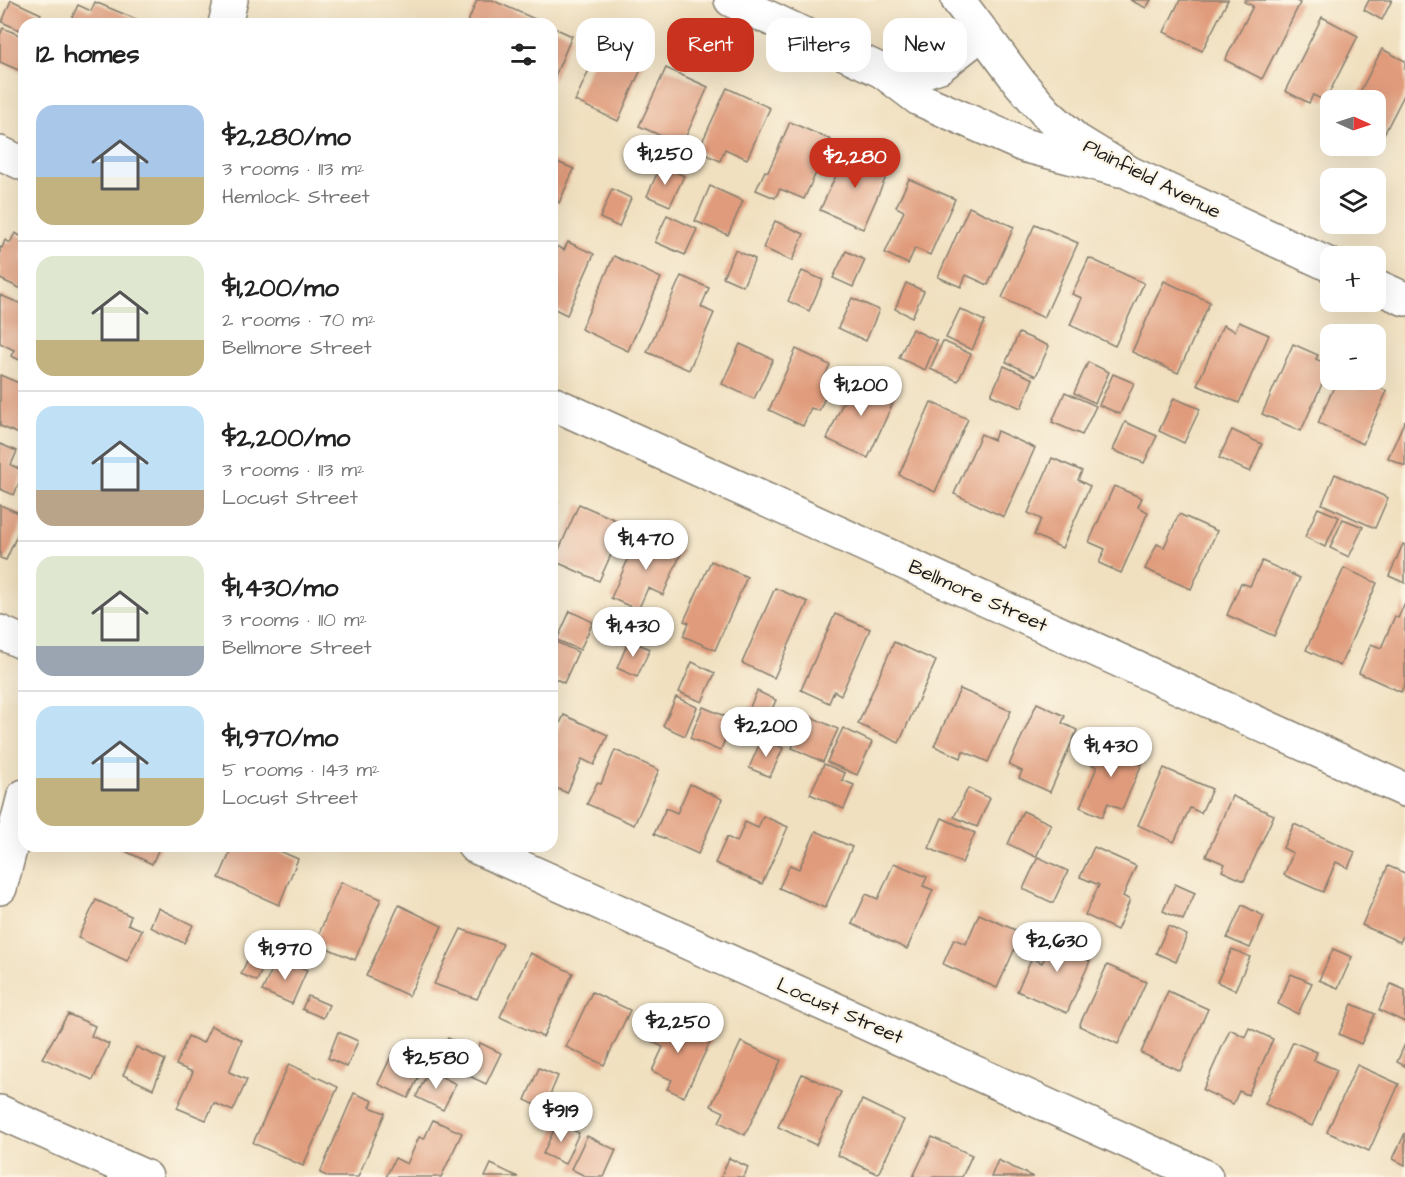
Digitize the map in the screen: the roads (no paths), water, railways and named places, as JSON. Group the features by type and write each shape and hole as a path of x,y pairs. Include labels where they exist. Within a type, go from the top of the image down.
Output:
{"street":[{"path":"226,18 231,0"},
{"path":"731,0 882,71 919,99 1023,146 1130,173"},
{"name":"Plainfield Avenue","path":"958,0 1047,114 1076,140 1130,173 1320,260"},
{"path":"882,71 919,73 940,66 982,33"},
{"path":"0,153 18,161"},
{"path":"1386,291 1405,300"},
{"name":"Bellmore Street","path":"558,406 1405,790"},
{"path":"0,632 18,640"},
{"path":"0,888 18,819"},
{"name":"Locust Street","path":"487,852 1206,1177"},
{"path":"0,1112 146,1177"}]}
